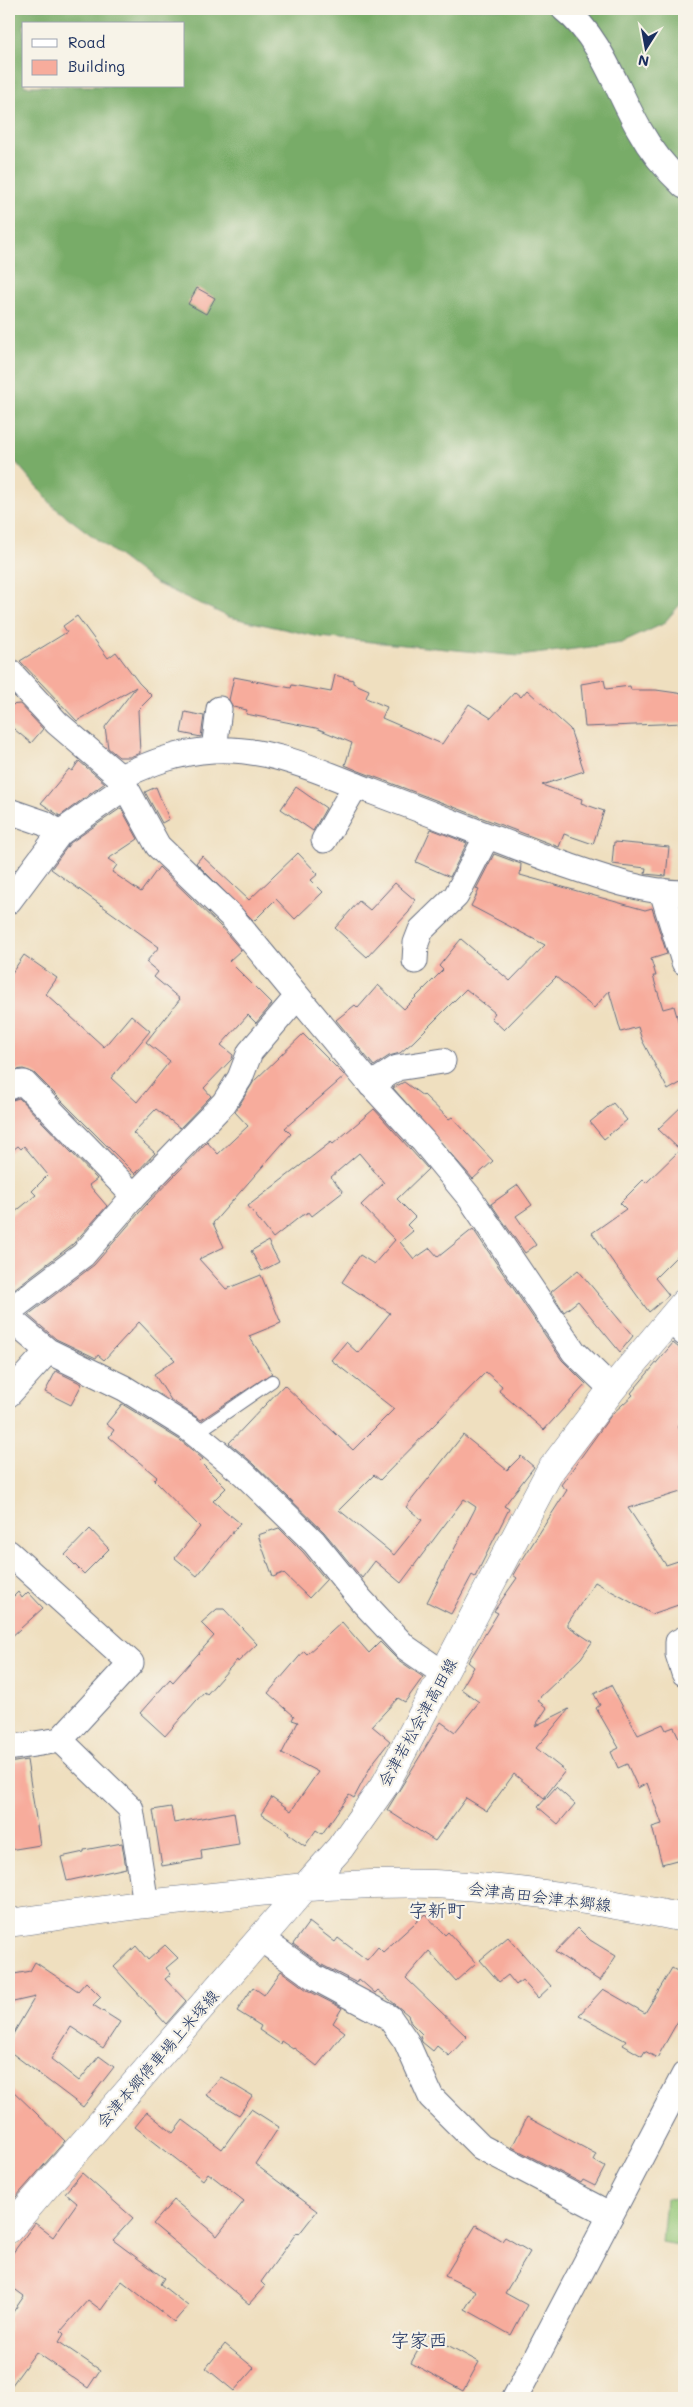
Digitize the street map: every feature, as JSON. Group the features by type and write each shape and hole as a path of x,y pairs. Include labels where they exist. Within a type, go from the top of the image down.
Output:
{"main road":[{"name":"会津若松会津高田線","path":"304,1887 340,1848 386,1783 550,1471 612,1389 680,1319"},
{"name":"会津高田会津本郷線","path":"304,1887 395,1883 462,1886 589,1901 684,1918"},
{"path":"9,1923 146,1904 304,1887"},
{"name":"会津本郷停車場上米塚線","path":"9,2228 304,1887"}],"street":[{"path":"564,9 590,37 639,130 665,168 684,186"},
{"path":"9,671 57,723 122,782 158,846 230,916 371,1085 423,1140 470,1198 574,1352 612,1389"},
{"path":"214,750 219,709"},
{"path":"9,900 60,833 122,782 161,759 214,750 270,754 311,766 487,836 620,884 673,892 684,962"},
{"path":"324,840 356,785"},
{"path":"9,811 44,823 60,833"},
{"path":"415,961 416,943 421,930 456,896 487,836"},
{"path":"9,1311 83,1255 134,1196 224,1103 240,1078 250,1052 297,998"},
{"path":"371,1085 397,1068 443,1061"},
{"path":"9,1087 14,1084 24,1083 134,1196"},
{"path":"9,1318 48,1351 124,1388 195,1434 244,1474 314,1542 361,1600 405,1647 444,1674"},
{"path":"9,1394 48,1351"},
{"path":"9,1553 131,1663 60,1740 9,1748"},
{"path":"684,1639 678,1642 677,1650 684,1673"},
{"path":"60,1740 131,1809 146,1904"},
{"path":"260,1938 314,1977 355,1997 389,2017 406,2041 431,2097 481,2148 611,2216"},
{"path":"515,2398 684,2075"}],"lane":[{"path":"195,1434 272,1381"}],"green space":[{"path":"9,9 684,9 684,600 663,624 622,643 519,656 320,637 229,617 155,583 54,507 9,454"},
{"path":"666,2198 684,2200 684,2257 678,2245 662,2242"}],"building":[{"path":"197,288 215,298 206,314 188,304"},
{"path":"77,616 108,658 116,652 139,683 152,696 138,710 140,753 130,757 119,757 108,748 105,727 136,687 77,721 20,661 67,632 63,626"},
{"path":"335,675 353,680 353,683 369,690 366,698 387,707 382,718 442,744 469,704 491,718 515,692 521,697 527,690 570,729 584,771 542,785 582,799 581,803 604,811 593,844 564,834 559,847 359,771 345,765 352,743 316,728 246,714 247,710 233,707 229,700 234,677 291,688 292,685 331,692"},
{"path":"604,680 606,689 630,686 631,690 656,690 684,694 684,723 585,727 581,684"},
{"path":"20,704 43,729 31,743 9,725 9,705"},
{"path":"185,712 204,716 201,737 181,733"},
{"path":"79,761 105,783 60,816 41,803 69,769 72,771"},
{"path":"156,787 169,819 162,823 145,792"},
{"path":"296,787 326,808 313,831 281,809"},
{"path":"121,808 138,839 108,859 117,865 112,872 141,892 159,867 220,926 241,950 229,961 272,1004 256,1023 248,1015 221,1045 233,1055 232,1059 204,1088 211,1096 180,1128 156,1109 133,1133 155,1153 135,1174 34,1073 23,1069 9,1071 9,977 24,955 57,978 46,994 104,1047 131,1015 150,1031 111,1078 137,1102 170,1061 146,1042 180,999 154,977 158,972 146,962 159,947 51,869 70,843"},
{"path":"431,829 467,843 450,877 416,862"},
{"path":"614,842 669,847 666,876 645,874 646,868 612,864"},
{"path":"298,853 318,874 311,880 323,892 295,919 276,899 254,921 196,863 202,856 249,900"},
{"path":"494,854 521,864 520,875 645,910 652,908 667,954 651,959 656,976 653,976 663,1009 674,1006 684,1041 684,1081 668,1090 642,1040 638,1027 621,1032 609,991 594,1008 556,977 504,1030 491,1018 495,1013 466,989 400,1053 389,1056 374,1066 336,1020 355,1005 358,1008 378,985 404,1009 443,970 439,966 461,939 510,981 545,945 471,906 479,890 476,889"},
{"path":"395,883 415,900 409,912 367,957 335,928 359,901 370,910"},
{"path":"303,1034 345,1076 285,1128 291,1134 213,1223 224,1247 199,1259 226,1289 261,1275 281,1323 249,1336 272,1373 201,1420 171,1400 154,1374 175,1360 139,1322 104,1360 98,1355 96,1358 56,1339 28,1315 94,1265 145,1206 207,1142 218,1154 248,1126 235,1112 254,1081"},
{"path":"404,1082 424,1095 449,1119 452,1117 493,1161 473,1179 393,1088"},
{"path":"19,1098 97,1179 89,1185 107,1206 73,1244 9,1293 9,1217 36,1195 32,1191 48,1175 24,1146 21,1149 18,1146 9,1153 9,1101"},
{"path":"613,1103 627,1120 604,1139 590,1122"},
{"path":"684,1104 684,1249 655,1278 669,1295 649,1312 592,1233 626,1209 620,1203 643,1180 646,1183 680,1150 658,1129"},
{"path":"374,1109 428,1169 397,1199 415,1217 407,1225 413,1231 400,1242 414,1259 430,1248 438,1257 473,1229 562,1360 586,1384 544,1430 499,1391 502,1386 486,1372 380,1480 374,1475 339,1510 394,1555 422,1520 406,1507 463,1435 507,1470 521,1456 534,1467 504,1506 509,1509 475,1577 472,1575 451,1614 427,1602 476,1507 464,1499 401,1583 375,1561 362,1578 324,1532 254,1464 229,1443 284,1385 353,1450 394,1409 331,1360 346,1342 358,1353 390,1313 342,1282 360,1255 374,1264 395,1240 361,1205 384,1183 359,1153 331,1177 343,1192 312,1216 309,1212 301,1216 273,1238 248,1206 331,1142 333,1144"},
{"path":"518,1185 532,1205 516,1216 536,1245 525,1253 491,1204"},
{"path":"268,1241 279,1262 262,1271 251,1251"},
{"path":"578,1270 633,1336 620,1352 578,1301 564,1312 551,1292"},
{"path":"673,1343 684,1352 684,1418 678,1425 684,1444 684,1491 628,1508 666,1565 684,1559 684,1603 652,1614 595,1582 568,1623 568,1626 592,1642 581,1658 537,1700 547,1708 535,1726 569,1709 536,1748 565,1771 544,1798 514,1774 487,1811 466,1798 435,1841 387,1810 441,1722 455,1732 479,1702 461,1689 474,1667 468,1662 498,1613 494,1611 517,1578 513,1575 517,1568 567,1490 561,1485 612,1414 633,1395 631,1393"},
{"path":"56,1371 82,1384 71,1405 45,1392"},
{"path":"122,1404 180,1440 203,1459 200,1462 226,1488 213,1501 240,1523 197,1576 175,1558 200,1527 154,1480 157,1477 109,1437 114,1430 106,1424"},
{"path":"279,1528 303,1552 326,1580 309,1598 283,1573 273,1577 258,1535"},
{"path":"90,1529 109,1549 84,1574 65,1555"},
{"path":"18,1592 22,1598 28,1592 43,1608 9,1639 9,1601"},
{"path":"217,1609 224,1609 257,1644 238,1662 237,1660 207,1694 204,1692 165,1736 140,1713 170,1679 173,1682 214,1636 201,1623"},
{"path":"342,1622 369,1653 380,1642 397,1659 423,1677 405,1702 398,1698 372,1726 390,1741 372,1764 354,1798 349,1795 322,1834 316,1830 305,1846 288,1834 289,1832 261,1814 272,1797 291,1811 318,1772 282,1753 298,1722 292,1720 294,1716 268,1693 304,1651 307,1654"},
{"path":"611,1685 638,1735 663,1724 666,1730 674,1727 684,1749 684,1858 662,1864 652,1827 662,1824 647,1783 638,1788 627,1764 618,1768 611,1752 619,1748 596,1708 600,1705 594,1694"},
{"path":"27,1760 40,1845 9,1850 9,1763"},
{"path":"556,1787 575,1804 558,1824 538,1807"},
{"path":"171,1807 174,1823 234,1812 239,1844 201,1850 202,1859 162,1866 153,1810"},
{"path":"122,1843 126,1868 67,1881 61,1857 84,1852 84,1850"},
{"path":"425,1914 445,1935 448,1932 476,1963 456,1981 429,1951 406,1978 467,2037 449,2056 437,2046 433,2051 422,2042 420,2036 422,2034 411,2023 408,2015 378,1990 375,1993 359,1979 357,1983 322,1965 293,1944 309,1922 335,1942 338,1938 367,1960 378,1947 383,1952"},
{"path":"578,1928 590,1940 616,1956 600,1981 555,1952"},
{"path":"508,1937 551,1986 538,1998 522,1980 516,1985 508,1975 499,1982 480,1960"},
{"path":"165,1945 178,1958 166,1968 171,1974 165,1979 186,2001 166,2024 114,1967 136,1946 148,1960"},
{"path":"35,1962 78,1991 86,1982 101,1997 93,2005 120,2022 103,2048 71,2027 51,2059 79,2081 99,2056 114,2067 83,2107 9,2051 9,2041 35,1997 9,2003 9,1975 30,1971"},
{"path":"672,1968 684,1975 684,2024 678,2021 657,2058 645,2051 642,2056 623,2045 626,2041 579,2015 603,1989 645,2013"},
{"path":"281,1971 307,1990 342,2008 333,2023 345,2032 317,2066 294,2048 281,2041 280,2044 259,2030 261,2026 237,2011 253,1987 264,1995"},
{"path":"221,2077 252,2096 239,2115 206,2095"},
{"path":"9,2087 65,2141 9,2205"},
{"path":"251,2109 279,2127 255,2164 317,2211 299,2234 297,2232 261,2282 265,2286 249,2304 153,2224 174,2200 217,2236 244,2201 208,2173 203,2180 135,2127 147,2112 173,2133 183,2120 222,2149"},
{"path":"527,2117 596,2154 593,2160 605,2167 595,2186 583,2180 581,2183 512,2147"},
{"path":"82,2173 133,2218 113,2240 164,2278 160,2284 188,2306 174,2322 122,2281 101,2310 88,2300 61,2331 64,2334 59,2342 100,2370 88,2388 36,2352 9,2389 9,2318 24,2296 9,2285 9,2258 35,2223 53,2237 77,2203 65,2193"},
{"path":"476,2225 502,2241 505,2237 530,2252 505,2293 527,2305 511,2335 465,2309 476,2291 445,2276"},
{"path":"427,2334 479,2362 463,2391 411,2363"},
{"path":"225,2344 254,2368 234,2391 206,2368"}],"district":[{"name":"字新町","path":"437,1909"},
{"name":"字家西","path":"419,2339"}]}
